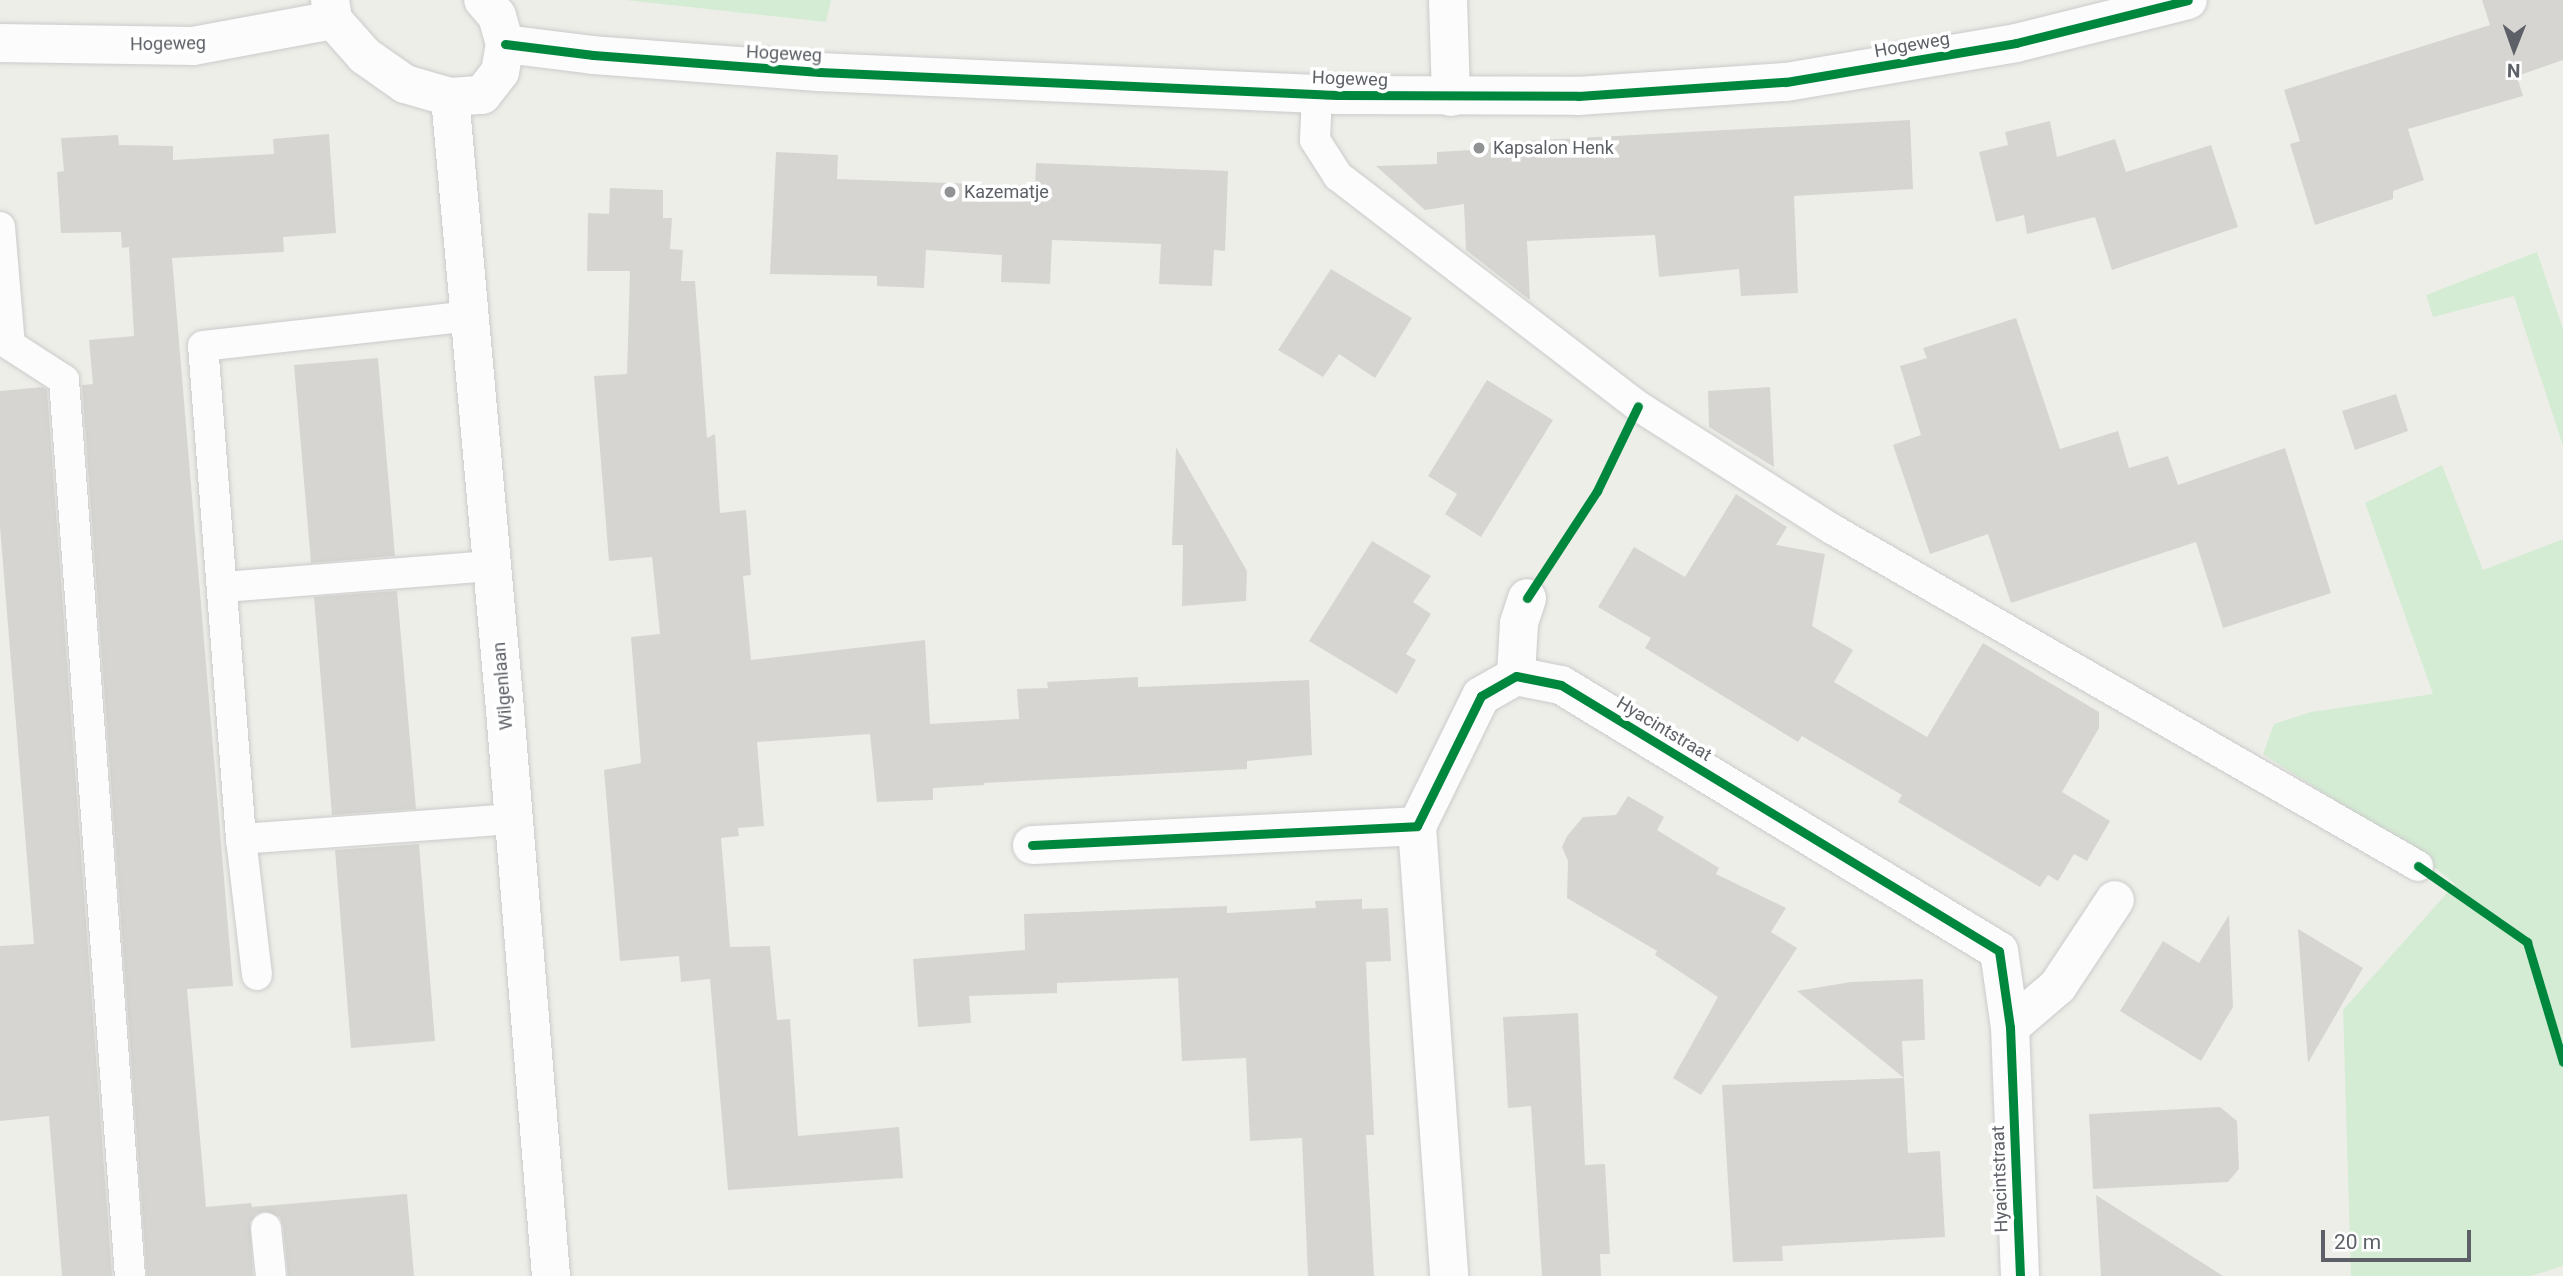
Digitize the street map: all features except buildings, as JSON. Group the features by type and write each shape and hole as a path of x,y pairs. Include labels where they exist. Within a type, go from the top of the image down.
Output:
{"street":[{"path":"331,10 365,56 405,84 450,97 482,95 500,72 505,44 497,16 483,0"},
{"path":"1448,0 1451,97"},
{"name":"Hogeweg","path":"505,44 720,66 1317,94 1578,96 1786,82 2016,43 2188,0"},
{"name":"Hogeweg","path":"0,43 194,46 331,10"},
{"name":"Wilgenlaan","path":"450,97 471,316 551,1276"},
{"path":"1449,1276 1417,826 1481,696 1516,676 1519,623 1527,598"},
{"name":"Hyacintstraat","path":"1516,676 1561,685 1999,951 2010,1027 2020,1276"},
{"path":"1032,845 1417,826"},
{"path":"2010,1027 2058,986 2115,900"}],"lane":[{"path":"1317,94 1315,140 1338,176 1638,406 1832,529 2418,866"},
{"path":"0,227 10,345 64,380 130,1276"},
{"path":"257,975 241,839 203,346 471,316"},
{"path":"223,587 491,566"},
{"path":"241,839 514,819"},
{"path":"266,1228 271,1276"}],"green space":[{"path":"626,0 831,0 826,22"},
{"path":"2537,252 2563,329 2563,446 2514,296 2433,317 2426,295"},
{"path":"2442,465 2483,570 2563,539 2563,1266 2531,1276 2351,1276 2343,1010 2455,884 2418,854 2263,754 2274,724 2311,712 2433,694 2365,503"}],"cycle path":[{"path":"505,44 593,55 819,72 1337,95 1578,96 1786,82 2016,43 2188,0"},
{"path":"1527,598 1597,491 1638,406"},
{"path":"1032,845 1417,826 1481,696 1516,676 1561,685 1999,951 2010,1027 2020,1276"},
{"path":"2418,866 2527,942 2563,1062"}],"place":[{"name":"Kapsalon Henk","path":"1479,148"},
{"name":"Kazematje","path":"950,192"}]}
